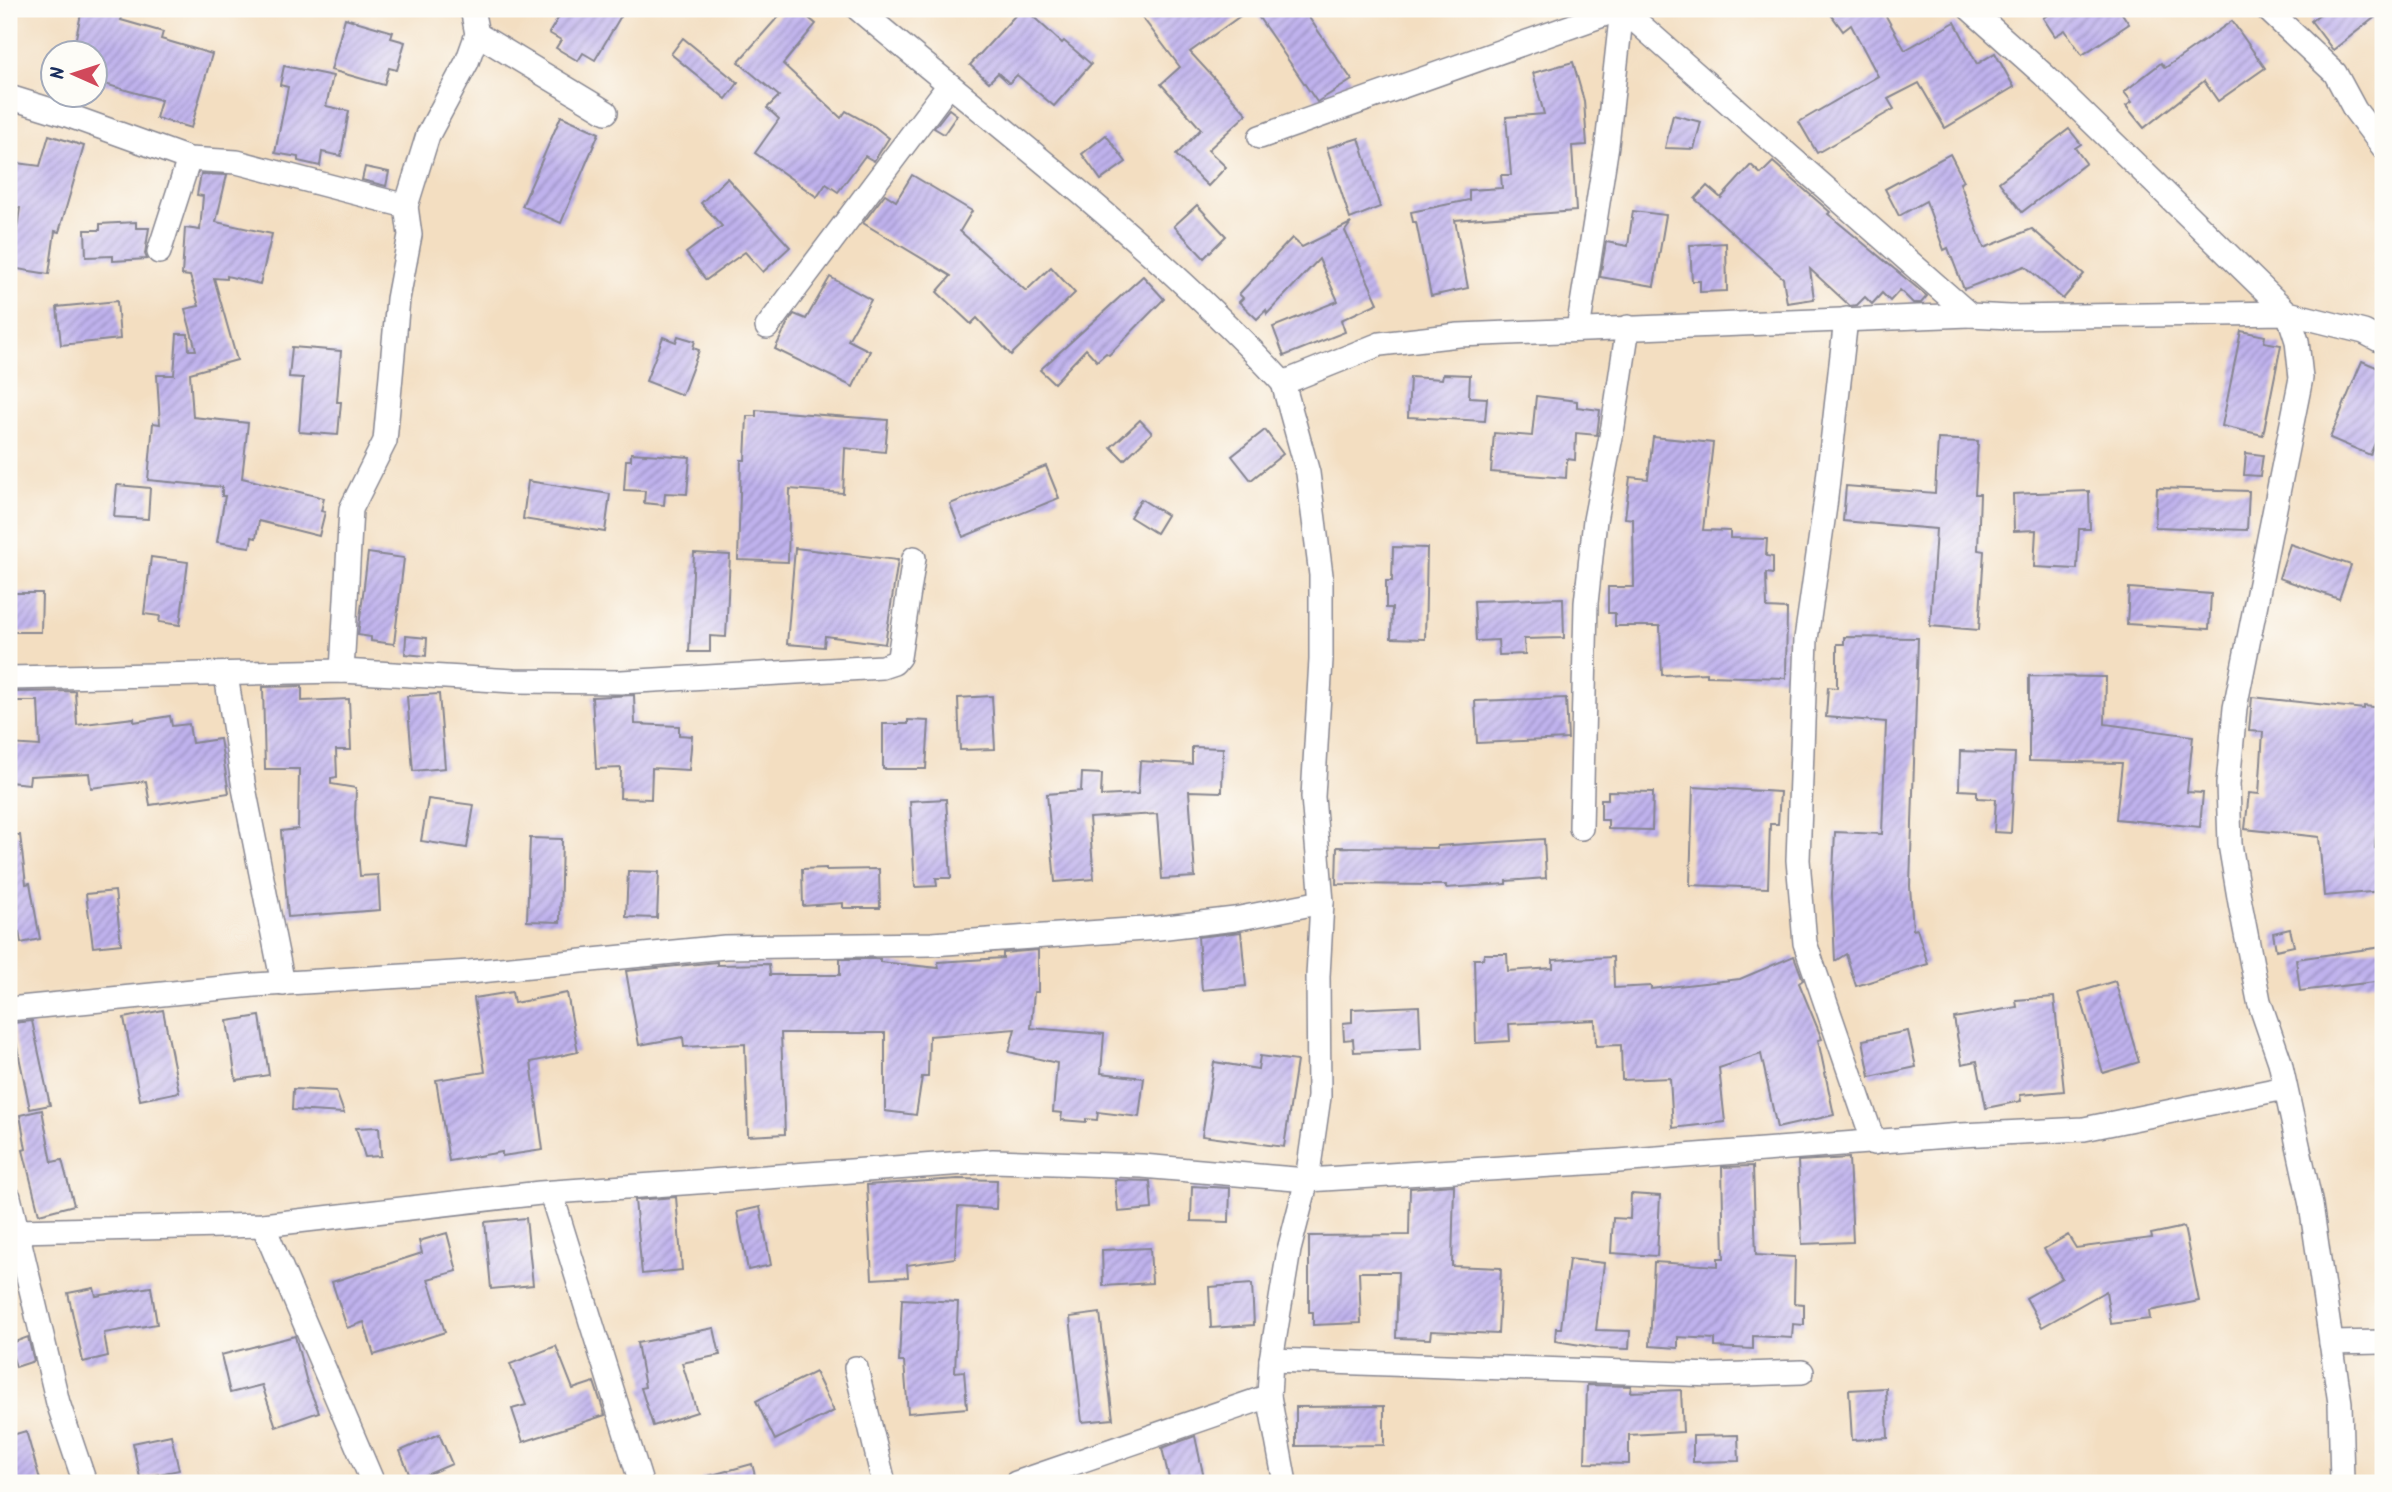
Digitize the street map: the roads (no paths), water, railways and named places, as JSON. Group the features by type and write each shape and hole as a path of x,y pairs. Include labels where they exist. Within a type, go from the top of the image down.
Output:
{"street":[{"path":"342,671 351,509 385,441 398,299 410,235 407,206 428,135 467,62 477,34 472,9"},
{"path":"858,9 1078,188 1207,307 1283,383 1308,473 1321,575 1321,660 1313,797 1322,902 1318,976 1319,1097 1307,1180 1289,1250 1271,1360 1269,1396 1285,1483"},
{"path":"1260,137 1621,9"},
{"path":"1621,9 1970,315"},
{"path":"1578,330 1607,145 1621,9"},
{"path":"1970,9 2044,75 2288,313 2298,341 2301,378 2235,708 2228,784 2230,844 2259,1001 2280,1062 2311,1205 2340,1404 2342,1483"},
{"path":"2267,9 2335,73 2355,110 2383,147"},
{"path":"477,34 606,112"},
{"path":"767,327 949,85"},
{"path":"9,97 66,114 189,159 237,162 407,206"},
{"path":"159,252 189,159"},
{"path":"1283,383 1380,344 1459,335 1628,327 1970,315 2010,317 2288,313 2364,332 2383,342"},
{"path":"1846,320 1825,506 1806,639 1798,860 1805,943 1874,1143"},
{"path":"1581,828 1586,603 1595,520 1628,327"},
{"path":"9,678 342,671 513,681 621,682 883,667 894,663 899,657 914,558"},
{"path":"226,675 244,788 283,984"},
{"path":"9,1009 283,984 470,972 725,947 932,944 1158,928 1235,919 1322,902"},
{"path":"13,1233 263,1225 551,1192 992,1161 1142,1166 1307,1180 2084,1129 2286,1088"},
{"path":"551,1192 641,1483"},
{"path":"9,1197 13,1233 58,1403 85,1483"},
{"path":"263,1225 373,1483"},
{"path":"2331,1343 2383,1342"},
{"path":"1271,1360 1714,1375 1802,1372"},
{"path":"856,1368 884,1483"},
{"path":"1016,1483 1269,1396"}]}
